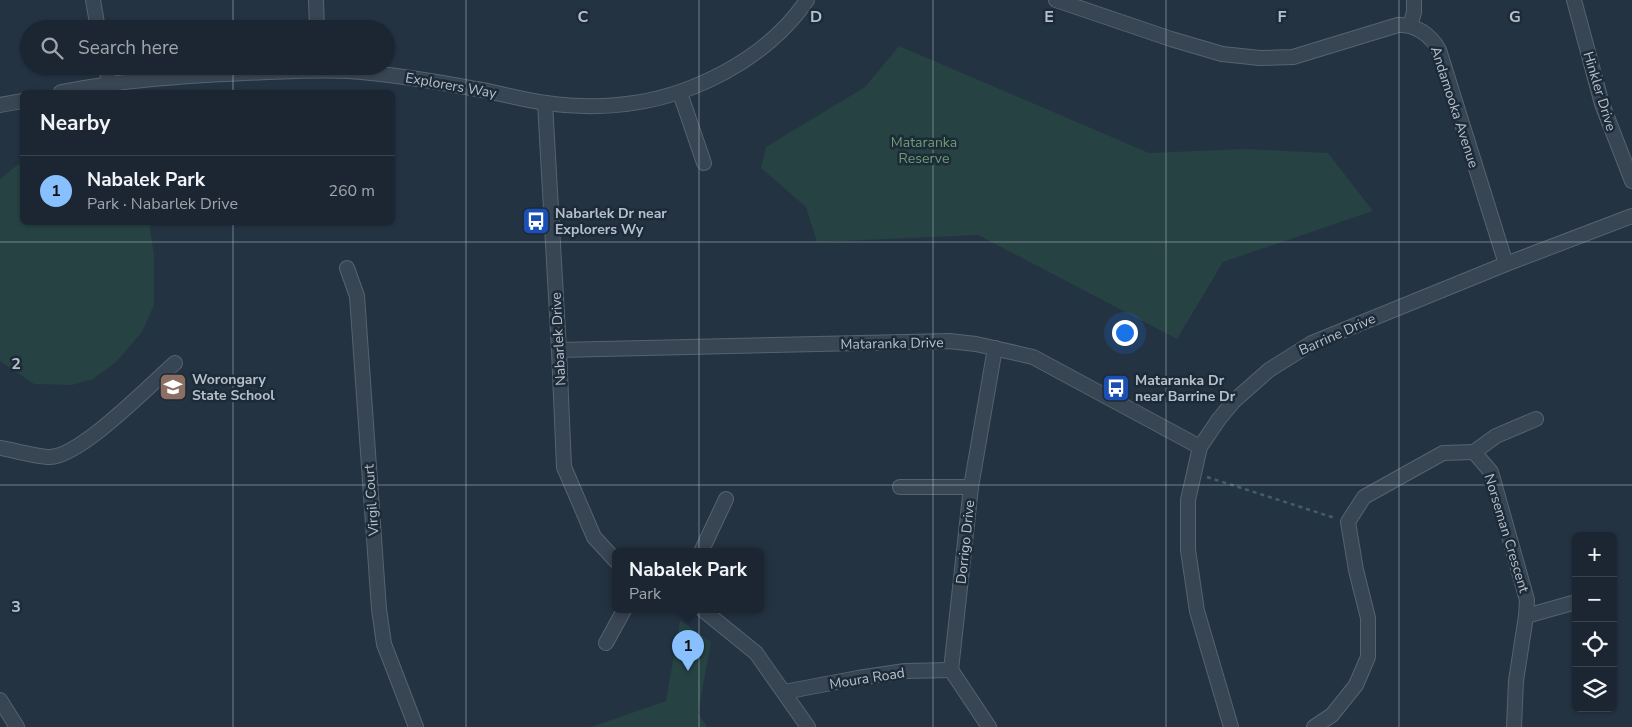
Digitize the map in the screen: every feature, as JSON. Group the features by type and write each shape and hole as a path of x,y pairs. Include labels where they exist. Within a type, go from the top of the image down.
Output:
{"street":[{"path":"93,0 96,20"},
{"path":"316,0 317,20"},
{"name":"Explorers Way","path":"390,75 545,103 576,106 622,106 645,102 680,93 713,79 739,64 777,34 807,0"},
{"path":"1056,0 1171,39 1222,54 1260,58 1293,57 1393,27 1410,26 1414,12 1414,0"},
{"name":"Hinkler Drive","path":"1574,0 1602,104 1632,181"},
{"name":"Andamooka Avenue","path":"1410,26 1429,36 1439,50 1506,264"},
{"path":"108,75 109,83"},
{"name":"Explorers Way","path":"72,90 109,83 198,75"},
{"path":"680,93 704,163"},
{"path":"0,105 20,101"},
{"name":"Nabarlek Drive","path":"545,103 564,467 594,536 612,556"},
{"name":"Barrine Drive","path":"1231,727 1196,611 1188,550 1188,500 1200,447 1219,419 1234,401 1269,370 1312,343 1506,264 1632,216"},
{"name":"Virgil Court","path":"347,268 356,296 379,609 384,644 416,727"},
{"name":"Mataranka Drive","path":"559,350 949,341 976,344 1033,357 1200,447"},
{"name":"Dorrigo Drive","path":"951,670 971,487 995,348"},
{"path":"0,448 50,457 67,452 92,438 175,363"},
{"path":"1314,727 1332,716 1356,685 1368,657 1368,618 1356,570 1348,522 1364,497 1443,453 1474,452 1496,436 1536,420"},
{"name":"Norseman Crescent","path":"1474,452 1491,472 1527,600 1516,681 1514,727"},
{"path":"900,487 971,487"},
{"path":"703,548 726,500"},
{"path":"1526,616 1572,603"},
{"path":"606,643 622,613"},
{"path":"707,613 756,653 808,727"},
{"path":"951,670 989,727"},
{"name":"Moura Road","path":"784,692 905,671 951,670"},
{"path":"0,700 17,727"}],"path":[{"path":"1194,473 1348,522"}],"green space":[{"name":"Mataranka Reserve","path":"899,46 1149,153 1244,149 1328,153 1373,211 1223,262 1177,339 978,235 817,242 806,207 761,168 766,147 865,87"},
{"path":"20,164 20,225 149,225 154,255 154,305 142,332 116,362 93,379 72,385 34,384 0,361 0,179"},
{"path":"680,620 711,642 698,713 707,727 591,727 666,701"}],"place":[{"name":"Nabarlek Dr near Explorers Wy","path":"536,221"},
{"name":"Worongary State School","path":"173,387"},
{"name":"Mataranka Dr near Barrine Dr","path":"1116,388"},
{"name":"Nabalek Park","path":"688,671"}]}
